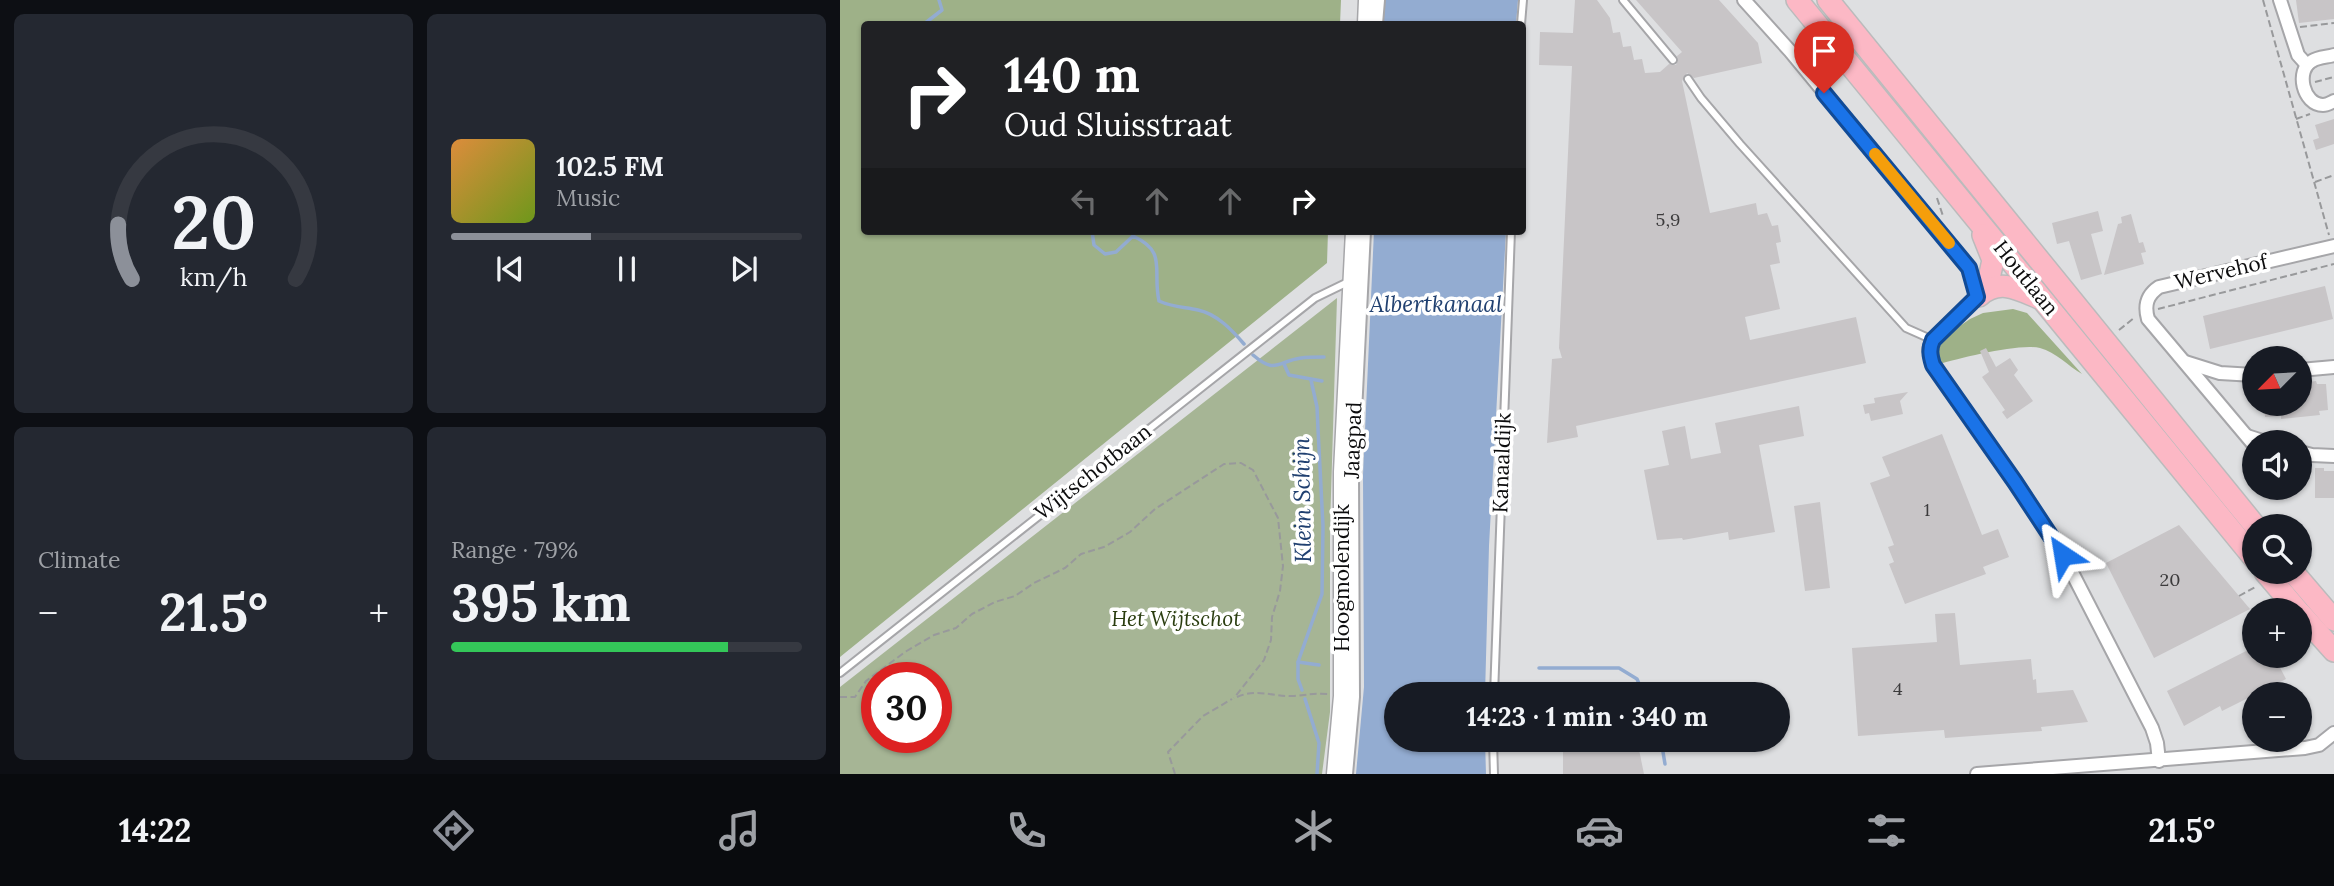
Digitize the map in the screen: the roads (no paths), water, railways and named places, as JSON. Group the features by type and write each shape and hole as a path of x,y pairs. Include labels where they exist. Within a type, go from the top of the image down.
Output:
{"main road":[{"name":"Houtlaan","path":"1797,0 2242,543"},
{"name":"Houtlaan","path":"1828,0 2245,514"},
{"path":"1973,214 1993,260 1982,293"},
{"path":"1982,293 2000,285 2009,286 2044,300"},
{"path":"2269,584 2284,598"},
{"path":"2303,584 2334,620"},
{"path":"2312,626 2334,651"}],"street":[{"path":"1366,21 1367,0"},
{"path":"1377,21 1378,0"},
{"path":"1744,0 1790,51 1969,268 1982,293 1933,340 1929,349 1933,365 2063,555 2152,728 2159,761"},
{"path":"2280,0 2298,55 2307,65"},
{"path":"2334,55 2312,61 2307,65 2303,78 2303,85 2316,103 2323,105 2334,102"},
{"name":"Hoogmolendijk","path":"1335,774 1342,696 1342,500 1354,235"},
{"name":"Jaagpad","path":"1346,774 1353,697 1352,472 1364,235"},
{"name":"Wervehof","path":"2185,362 2148,318 2146,310 2150,292 2159,287 2333,246"},
{"path":"2185,362 2220,373 2242,374"},
{"path":"2185,362 2242,430"},
{"path":"2312,369 2334,367"},
{"path":"2312,456 2334,456"},
{"path":"1977,774 2111,769 2159,761 2305,748 2319,745 2334,733"}],"lane":[{"path":"1521,21 1522,0"},
{"path":"1623,0 1673,60"},
{"path":"1688,79 1740,144 1906,328 1933,340"},
{"name":"Kanaaldijk","path":"1494,682 1511,235"},
{"name":"Wijtschotbaan","path":"840,673 1315,298 1352,280"},
{"path":"1493,752 1494,774"}],"water":[{"path":"1384,0 1518,0 1516,21 1383,21"},
{"name":"Albertkanaal","path":"1374,235 1506,235 1489,546 1485,682 1384,682 1384,752 1485,752 1486,774 1356,774 1364,687 1363,475"}],"waterway":[{"name":"Klein Schijn","path":"928,21 942,10 939,0"},
{"name":"Klein Schijn","path":"1093,235 1094,245 1105,254 1116,252 1133,236 1144,242 1155,255 1159,301 1212,315 1244,344"},
{"name":"Klein Schijn","path":"1253,355 1272,366 1301,358 1324,357"},
{"name":"Klein Schijn","path":"1284,364 1289,375 1322,381"},
{"name":"Klein Schijn","path":"1311,380 1317,407 1323,526 1322,594 1298,662 1319,665"},
{"path":"1298,662 1298,679 1302,690"},
{"name":"Klein Schijn","path":"1539,668 1619,668 1638,682"},
{"path":"1305,699 1319,743 1317,774"},
{"name":"Klein Schijn","path":"1663,752 1665,764"}],"park label":[{"name":"Het Wijtschot","path":"1176,619"}]}
